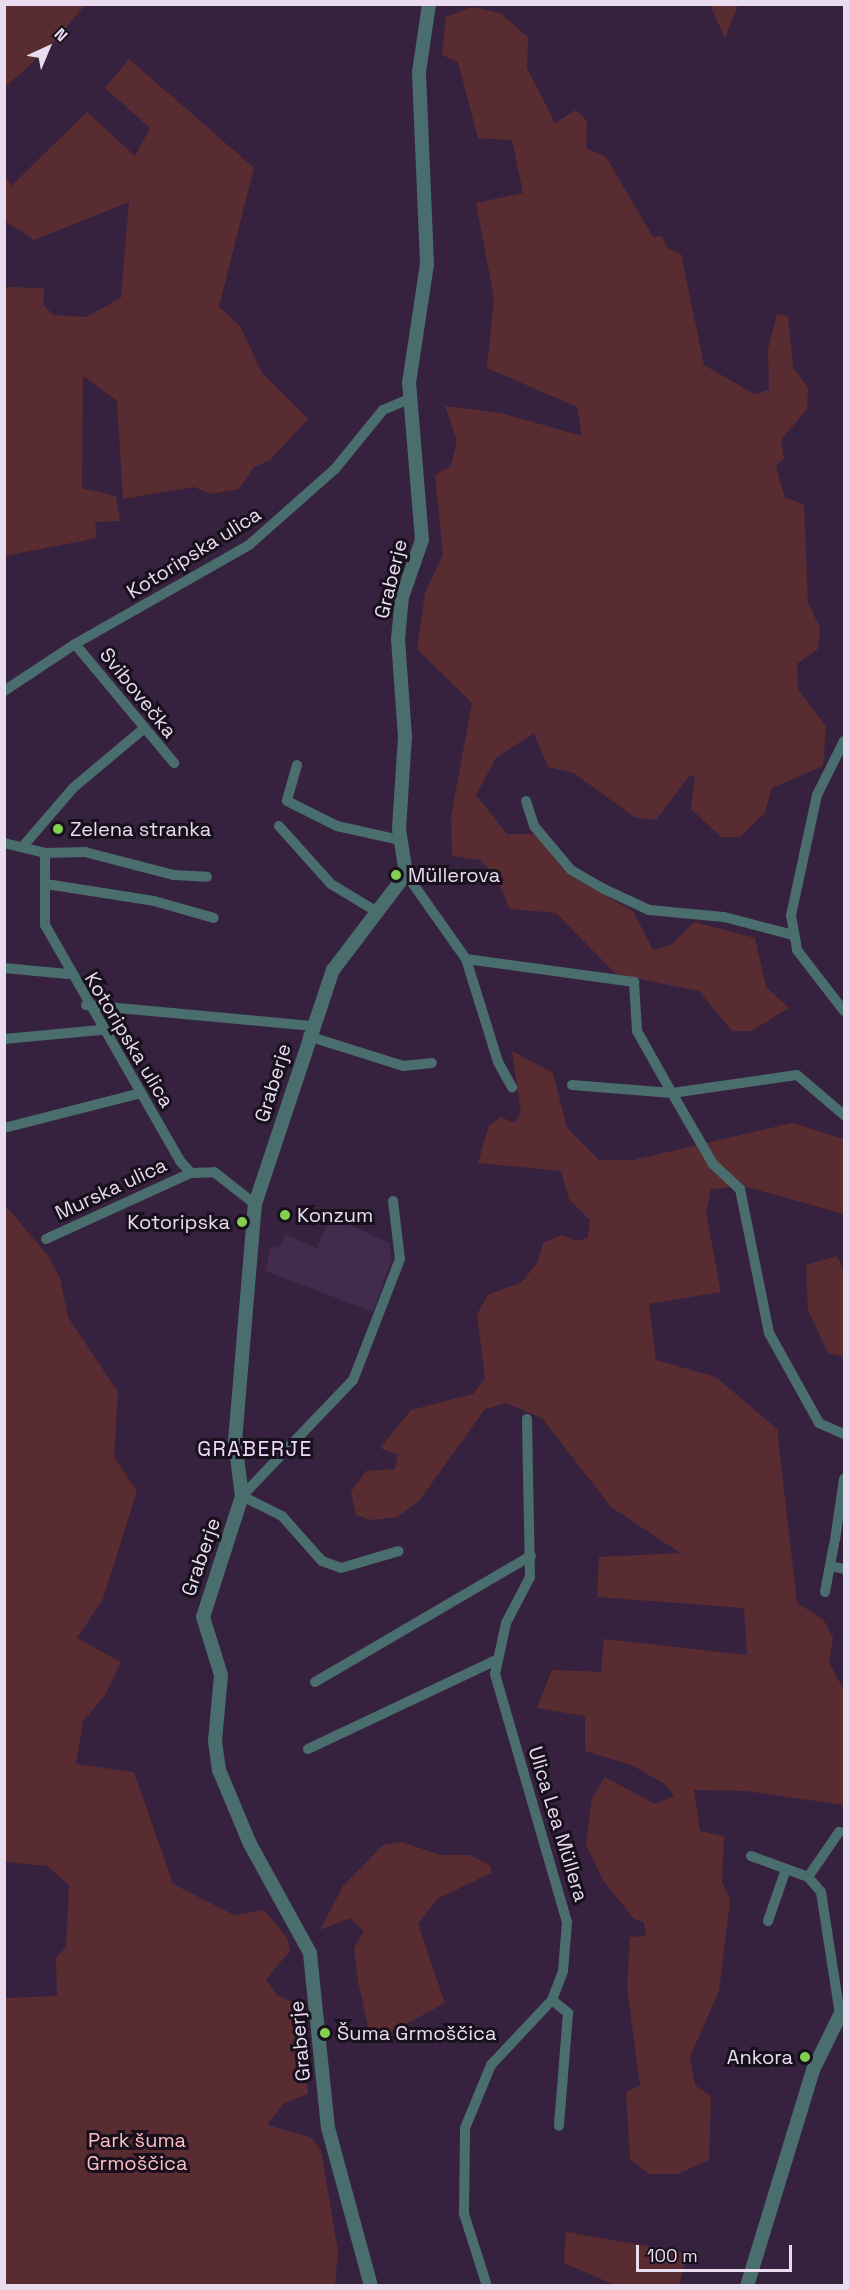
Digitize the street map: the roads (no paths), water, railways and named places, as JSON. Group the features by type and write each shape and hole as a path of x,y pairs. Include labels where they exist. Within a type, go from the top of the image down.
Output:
{"street":[{"name":"Graberje","path":"371,2286 328,2128 310,1953 250,1844 219,1770 214,1742 221,1675 203,1617 242,1497 235,1441 255,1204 309,1031 333,970 378,914 406,874 400,840 405,736 398,625 422,540 409,399 427,264 419,72 429,4"},
{"name":"Kotoripska ulica","path":"4,691 75,644 249,545 335,468 383,410 409,399"},
{"name":"Svibovečka","path":"75,644 141,730 174,763"},
{"path":"24,845 73,788 141,730"},
{"path":"844,741 817,795 791,915 793,935 809,970 844,1011"},
{"path":"297,765 287,801 347,829 400,840"},
{"path":"526,801 534,826 571,870 604,889 649,910 724,917 793,935"},
{"path":"279,826 331,884 378,914"},
{"path":"4,843 24,845 45,853 85,852 174,875 207,877"},
{"name":"Kotoripska ulica","path":"45,853 45,925 68,974 137,1094 191,1173"},
{"path":"406,874 466,959 498,1062 512,1087"},
{"path":"46,884 154,901 214,918"},
{"path":"466,959 634,982 638,1031 713,1164 740,1189 769,1333 819,1423 844,1437"},
{"path":"4,968 68,974"},
{"path":"86,1005 309,1031 403,1066 432,1062"},
{"path":"4,1039 101,1030"},
{"path":"572,1085 672,1093 797,1075 844,1114"},
{"path":"4,1128 137,1094"},
{"path":"191,1173 213,1172 255,1204"},
{"name":"Murska ulica","path":"46,1239 191,1173"},
{"path":"393,1201 400,1259 353,1380 242,1497 282,1516 322,1561 341,1568 399,1551"},
{"name":"Ulica Lea Müllera","path":"487,2286 464,2214 465,2128 491,2065 552,2000 563,1971 565,1903 498,1692 496,1660 506,1623 530,1576 531,1556 524,1478 526,1419"},
{"path":"825,1592 844,1479"},
{"path":"315,1682 531,1556"},
{"path":"831,1566 844,1569"},
{"path":"308,1749 496,1660"},
{"path":"808,1877 839,1833"},
{"path":"747,2286 813,2070 842,2011 821,1892 808,1877 751,1856"},
{"path":"768,1922 786,1869"},
{"path":"552,2000 568,2013 559,2126"}],"waterway":[{"path":"105,2134 109,2135"}],"place":[{"name":"Zelena stranka","path":"58,829"},
{"name":"Müllerova","path":"396,875"},
{"name":"Konzum","path":"285,1215"},
{"name":"Kotoripska","path":"242,1222"},
{"name":"Šuma Grmoščica","path":"325,2033"},
{"name":"Ankora","path":"805,2057"}],"district":[{"name":"GRABERJE","path":"255,1449"}],"park label":[{"name":"Park šuma Grmoščica","path":"137,2152"}]}
